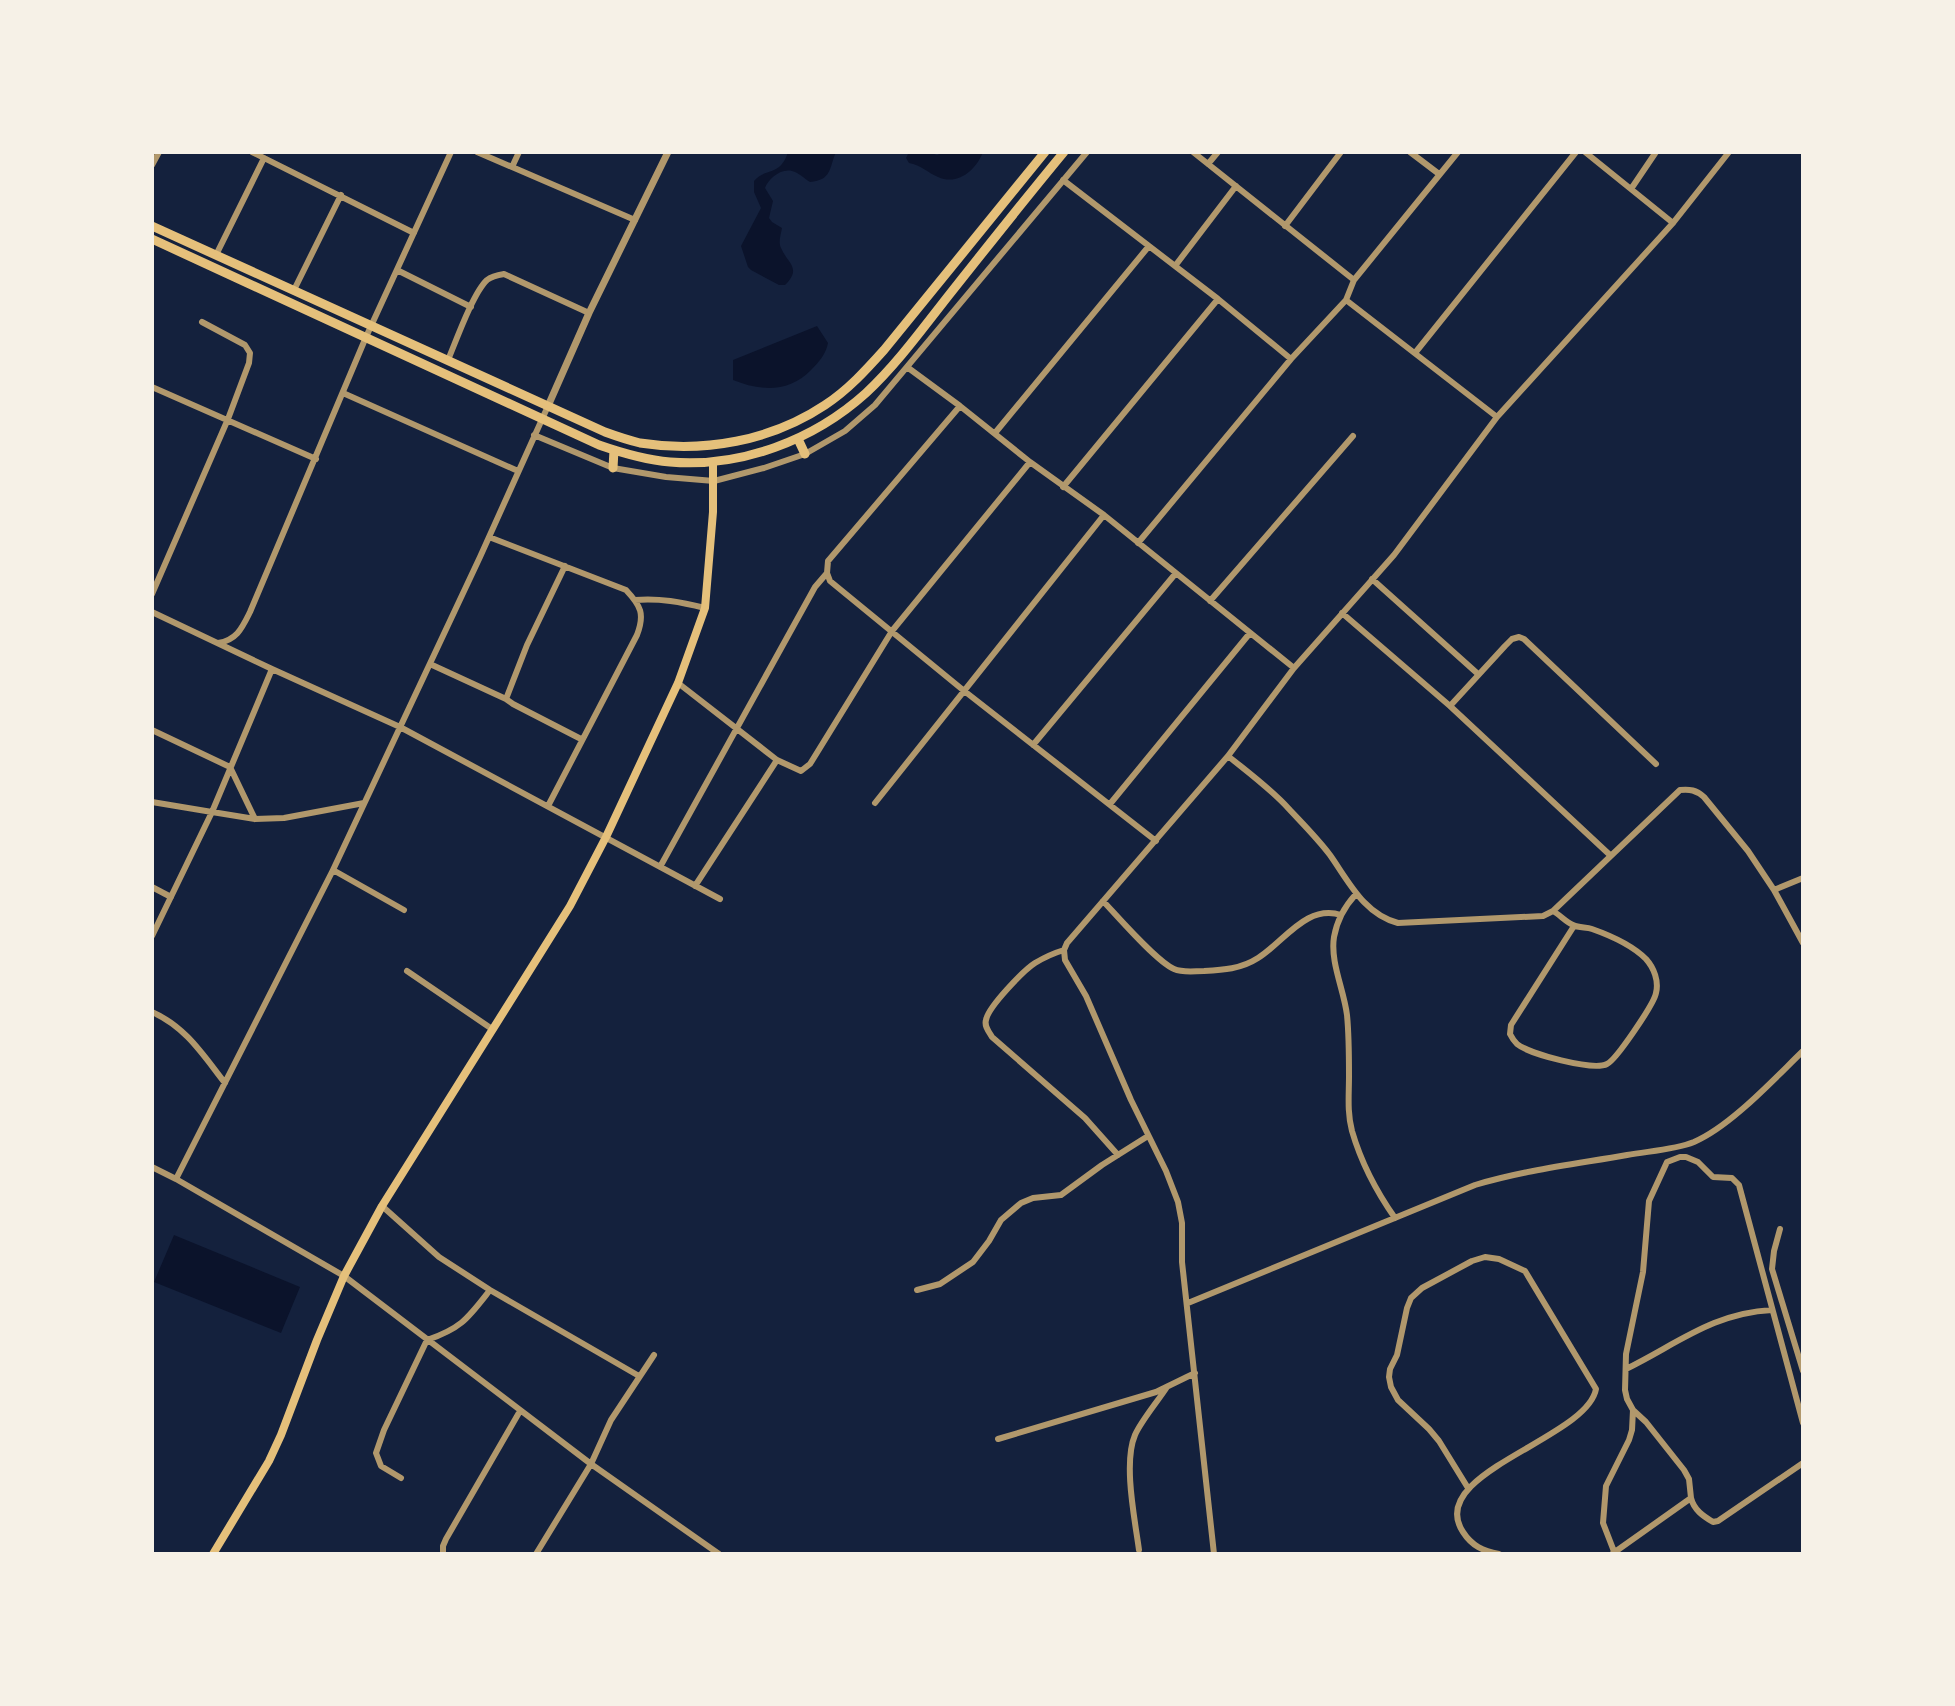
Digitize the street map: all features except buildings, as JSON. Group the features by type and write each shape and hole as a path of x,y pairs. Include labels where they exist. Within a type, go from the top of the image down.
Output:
{"main road":[{"path":"152,226 605,432 638,442 671,446 714,445 754,438 791,425 826,405 855,381 884,350 1045,152"},
{"path":"152,239 599,445 634,457 670,462 713,462 760,453 798,439 835,418 867,392 921,331 1064,152"},
{"path":"429,367 434,354"},
{"path":"798,439 805,454"},
{"path":"613,468 614,450"},
{"path":"213,1554 269,1461 344,1276 382,1206 570,906 678,683 705,608 713,512 713,462"}],"street":[{"path":"152,165 159,152"},
{"path":"252,152 414,233"},
{"path":"210,641 226,642 241,631 366,337 451,152"},
{"path":"477,152 635,220"},
{"path":"512,167 519,152"},
{"path":"176,1179 333,870 489,537 589,313 668,152"},
{"path":"534,435 613,468 714,481 805,454 845,431 875,405 1087,152"},
{"path":"1193,152 1354,280"},
{"path":"1208,164 1218,152"},
{"path":"1285,226 1341,152"},
{"path":"1410,152 1439,174"},
{"path":"1138,543 1291,359 1346,300 1354,280 1458,152"},
{"path":"1415,353 1576,152"},
{"path":"1585,152 1673,223"},
{"path":"1631,189 1656,152"},
{"path":"1214,1554 1178,1202 1086,996 1065,960 1064,950 1228,756 1294,668 1394,555 1497,417 1673,223 1729,152"},
{"path":"216,255 264,158"},
{"path":"1063,180 1291,359"},
{"path":"1175,266 1236,186"},
{"path":"294,290 341,195"},
{"path":"995,433 1149,246"},
{"path":"397,270 471,307"},
{"path":"448,360 471,307 488,278 504,274 589,313"},
{"path":"1063,487 1218,299"},
{"path":"1346,300 1497,417"},
{"path":"152,594 249,363 250,353 245,345 202,322"},
{"path":"907,367 1104,515 1294,668"},
{"path":"152,387 316,459"},
{"path":"343,393 518,471"},
{"path":"960,406 828,561 830,581 1156,841"},
{"path":"1210,601 1353,436"},
{"path":"678,683 777,760 801,771 810,764 892,631 1030,462"},
{"path":"875,803 1104,515"},
{"path":"489,537 626,590 641,612 637,635 548,806"},
{"path":"506,699 527,645 565,566"},
{"path":"660,867 815,587 827,573"},
{"path":"1033,745 1176,573"},
{"path":"1372,579 1478,674"},
{"path":"635,600 680,601 705,608"},
{"path":"152,612 400,727 720,899"},
{"path":"1342,613 1450,706 1611,856"},
{"path":"1110,804 1250,633"},
{"path":"1450,706 1512,639 1519,637 1656,764"},
{"path":"430,664 506,699 581,739"},
{"path":"152,936 212,812 272,669"},
{"path":"152,730 230,767 255,819"},
{"path":"1228,756 1288,807 1327,852 1356,894 1376,914 1398,923 1543,916 1553,911 1680,790 1690,789 1704,797 1748,851 1803,943"},
{"path":"695,886 777,760"},
{"path":"152,802 255,819 284,818 364,803"},
{"path":"333,870 404,910"},
{"path":"1774,890 1803,878"},
{"path":"152,887 171,897"},
{"path":"1356,894 1341,915 1334,938 1347,1015 1348,1104 1358,1150 1371,1179 1395,1218"},
{"path":"1103,901 1165,964 1182,972 1228,970 1241,966 1258,958 1315,915 1330,912 1341,915"},
{"path":"1553,911 1574,926 1608,935 1626,945 1645,958 1657,978 1656,994 1648,1010 1607,1064 1594,1066 1536,1054 1518,1045 1510,1034 1511,1025 1574,926"},
{"path":"1064,950 1032,965 996,1002 986,1019 986,1027 992,1037 1085,1118 1118,1155"},
{"path":"407,971 492,1029"},
{"path":"152,1012 173,1022 184,1032 225,1083"},
{"path":"1188,1303 1475,1185 1506,1176 1694,1142 1718,1128 1766,1088 1803,1051"},
{"path":"917,1290 940,1284 973,1262 1001,1220 1021,1203 1033,1198 1061,1195 1148,1136"},
{"path":"1691,1498 1614,1553 1603,1523 1606,1486 1632,1430 1633,1410 1625,1390 1626,1354 1643,1272 1649,1201 1663,1169 1672,1159 1693,1159 1713,1177 1732,1178 1739,1185 1803,1423"},
{"path":"152,1167 344,1276 591,1464 719,1554"},
{"path":"382,1206 439,1257 639,1376"},
{"path":"1780,1229 1772,1269 1803,1371"},
{"path":"1468,1488 1439,1441 1398,1400 1389,1377 1411,1298 1422,1288 1485,1257 1499,1259 1525,1271 1596,1389 1586,1409 1468,1488 1458,1507 1457,1521 1469,1541 1483,1551 1499,1554"},
{"path":"401,1478 381,1466 376,1453 384,1430 427,1340 449,1332 467,1320 490,1290"},
{"path":"1626,1369 1692,1332 1727,1317 1772,1310"},
{"path":"536,1554 591,1464 611,1420 654,1355"},
{"path":"998,1439 1167,1387 1195,1373"},
{"path":"1139,1550 1131,1492 1133,1440 1167,1387"},
{"path":"1633,1410 1684,1470 1689,1479 1693,1504 1713,1522 1803,1463"},
{"path":"443,1554 446,1539 520,1411"}],"water":[{"path":"788,152 836,152 829,172 822,179 810,182 788,170 772,178 765,188 773,201 769,218 782,228 780,246 793,270 785,285 779,285 748,267 741,246 761,208 754,192 754,181 781,165"},
{"path":"909,152 937,155 944,152 983,152 976,165 965,175 945,179 909,163 906,158"},
{"path":"817,326 828,343 827,347 811,370 793,383 764,388 733,380 733,360"},
{"path":"174,1235 300,1287 281,1333 154,1282"}]}
